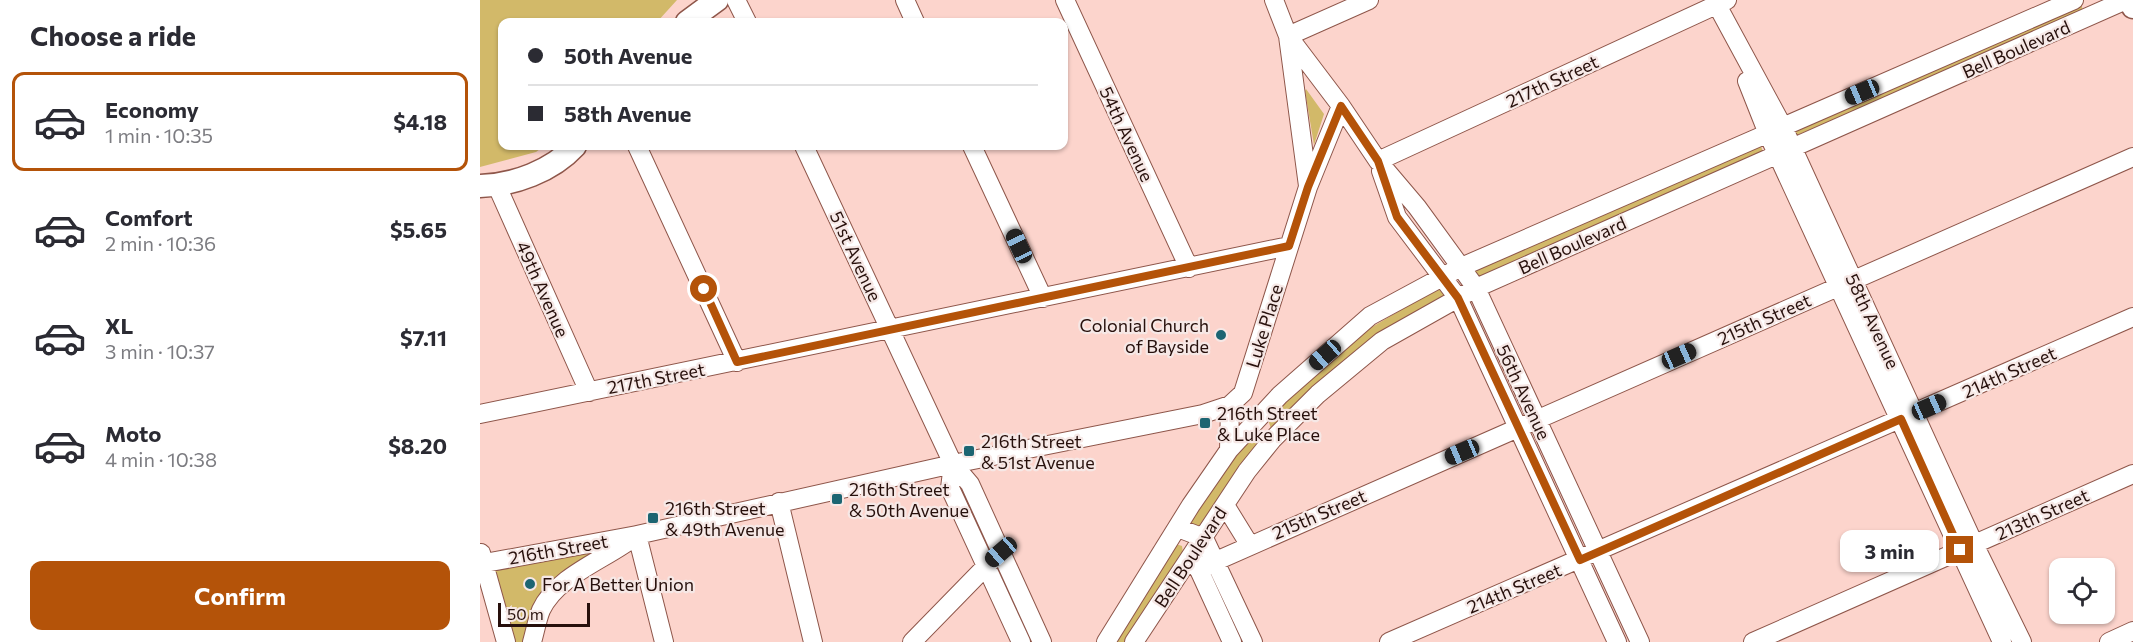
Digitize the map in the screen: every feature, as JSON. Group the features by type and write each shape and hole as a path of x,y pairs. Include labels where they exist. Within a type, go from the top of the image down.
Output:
{"main road":[{"path":"692,18 717,0"},
{"path":"2128,0 2133,7"},
{"path":"488,186 534,174 566,156 571,150"}],"street":[{"path":"736,0 745,18"},
{"path":"905,0 913,18"},
{"name":"54th Avenue","path":"1065,0 1189,268"},
{"name":"56th Avenue","path":"1274,0 1288,36 1341,106 1378,161 1417,207 1459,268 1476,288 1640,642"},
{"path":"1288,36 1369,0"},
{"name":"Bell Boulevard","path":"1106,642 1229,450 1280,395 1370,316 1459,268 2073,0"},
{"name":"Bell Boulevard","path":"1134,642 1195,562 1204,538 1247,471 1272,440 1318,394 1382,341 1476,288 2128,0"},
{"name":"217th Street","path":"1378,161 1720,2"},
{"name":"58th Avenue","path":"1720,2 1775,130 1847,282 1967,547 2002,642"},
{"name":"Luke Place","path":"1229,450 1237,399 1308,187 1288,36"},
{"path":"1308,187 1341,106"},
{"path":"639,150 737,362"},
{"name":"51st Avenue","path":"806,150 953,464 970,484 1042,642"},
{"path":"974,150 1043,298"},
{"name":"215th Street","path":"1195,562 1216,560 2133,157"},
{"name":"56th Avenue","path":"1378,161 1397,217 1458,298 1617,642"},
{"name":"49th Avenue","path":"488,186 589,392"},
{"name":"217th Street","path":"480,414 1289,246"},
{"name":"214th Street","path":"1389,642 2133,317"},
{"path":"1237,399 1258,418 1272,440"},
{"name":"216th Street","path":"481,560 637,535 953,464 1203,414 1237,399"},
{"name":"51st Avenue","path":"953,464 950,488 1022,642"},
{"name":"213th Street","path":"1753,642 2133,474"},
{"path":"779,502 813,642"},
{"path":"1225,505 1249,544"},
{"path":"1178,528 1204,538 1252,642"},
{"path":"1178,528 1232,642"},
{"path":"637,535 664,642"},
{"name":"216th Street","path":"532,642 541,610 557,586 612,554 637,535"},
{"name":"58th Avenue","path":"1967,547 2022,642"},
{"path":"912,642 1001,552"},
{"path":"481,560 506,642"},
{"path":"2109,642 2133,631"}],"shaded area":[{"path":"480,0 677,0 661,18 498,18 498,150 539,150 480,167"},
{"path":"2080,2 2085,15 1797,135 1795,130"},
{"path":"1306,89 1324,114 1314,145 1305,91"},
{"path":"1761,146 1763,152 1478,278 1471,270"},
{"path":"1443,285 1445,296 1271,429 1267,416 1362,333"},
{"path":"1258,430 1262,438 1196,530 1188,531 1195,507 1219,474"},
{"path":"637,535 557,586 532,642 506,642 484,563"},
{"path":"1176,544 1182,546 1183,553 1128,642 1112,642"}],"place":[{"name":"Colonial Church of Bayside","path":"1221,335"},
{"name":"216th Street & Luke Place","path":"1205,423"},
{"name":"216th Street & 51st Avenue","path":"969,451"},
{"name":"216th Street & 50th Avenue","path":"837,499"},
{"name":"216th Street & 49th Avenue","path":"653,518"},
{"name":"For A Better Union","path":"530,584"}],"route":[{"path":"704,289 737,362 1289,246 1308,187 1341,106 1378,161 1397,217 1458,298 1580,560 1901,419 1960,550"}]}
